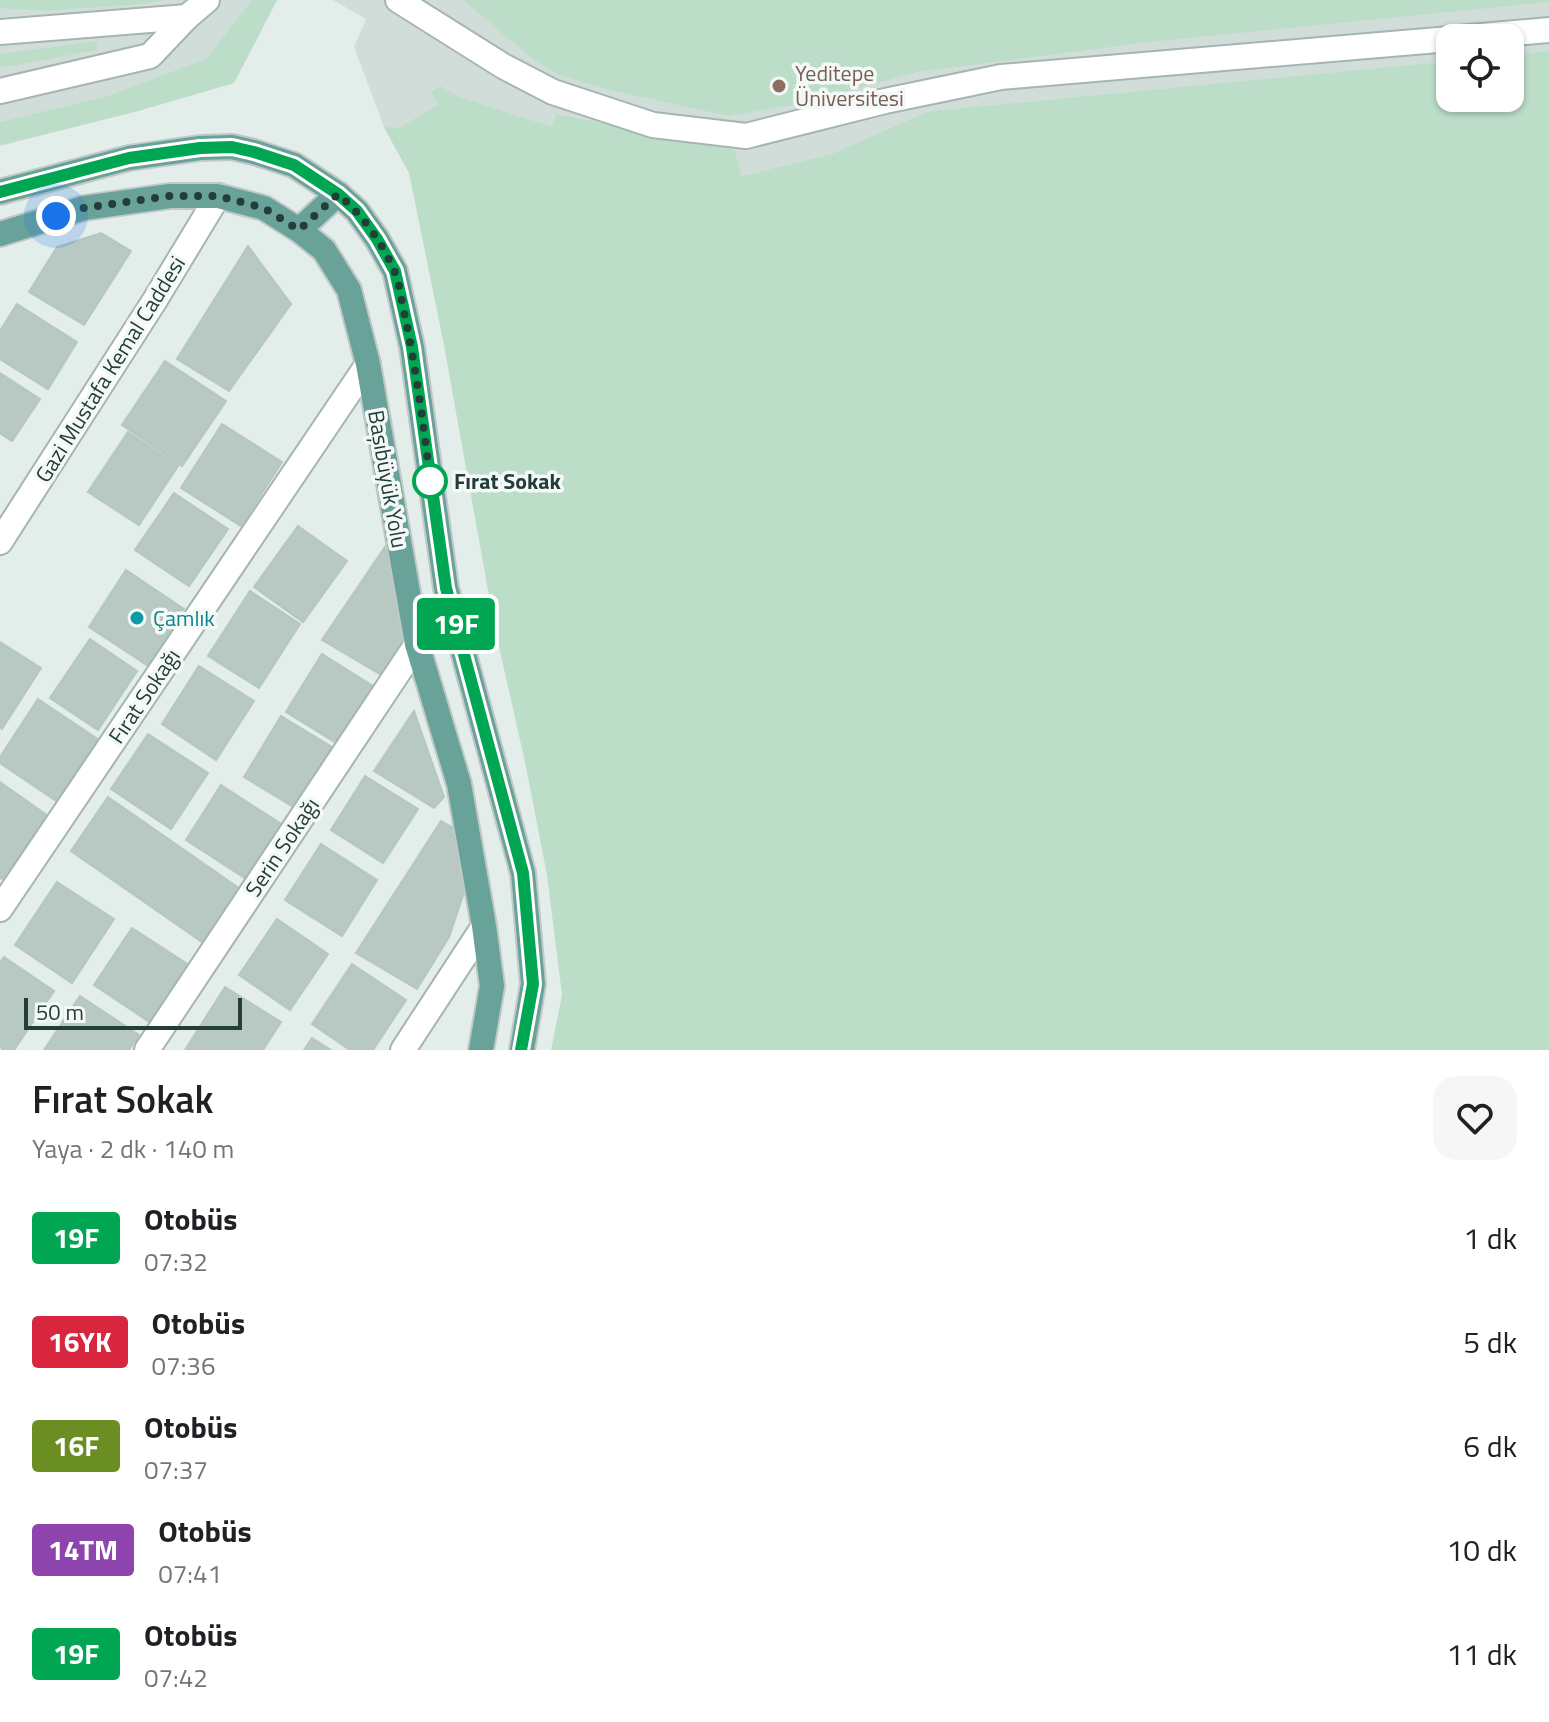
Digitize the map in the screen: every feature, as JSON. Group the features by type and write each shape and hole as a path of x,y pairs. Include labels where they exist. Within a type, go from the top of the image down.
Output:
{"main road":[{"name":"Başıbüyük Yolu","path":"0,192 129,158 200,148 232,147 294,165 338,194 357,211 377,239 395,271 412,347 446,588 523,873 533,984 522,1050"},
{"path":"299,230 338,194"},
{"name":"Başıbüyük Yolu","path":"0,234 84,208 170,196 218,196 264,208 299,230 324,250 349,290 368,364 417,644 459,784 484,926 492,986 481,1050"}],"street":[{"path":"0,91 150,56 207,0"},
{"path":"398,0 503,66 553,92 653,125 746,136 885,101 1001,77 1436,40"},
{"path":"0,32 187,17"},
{"path":"1524,32 1549,30"},
{"name":"Gazi Mustafa Kemal Caddesi","path":"0,542 218,196"},
{"name":"Fırat Sokağı","path":"0,909 368,364"},
{"name":"Serin Sokağı","path":"147,1050 417,644"},
{"path":"403,1050 484,926"}],"shaded area":[{"path":"0,0 277,0 234,83 0,146"},
{"name":"Yeditepe Üniversitesi","path":"333,0 1549,0 1549,51 1524,54 1524,24 1436,24 1436,62 929,111 831,154 741,176 409,173 384,127 354,47 366,19"}],"green space":[{"path":"0,0 164,0 44,11 0,8"},
{"path":"252,0 277,0 234,83 138,111 0,145 0,122 105,97 206,59"},
{"path":"463,0 1549,2 1150,42 917,72 800,104 728,116 561,76 534,60"},
{"path":"98,41 97,50 0,68 0,54"},
{"path":"1549,51 1549,1050 551,1050 562,995 547,875 495,629 443,340 409,173 384,127 399,128 439,104 431,92 440,86 457,96 552,127 556,114 734,149 741,176 831,154 929,111 1436,62 1436,112 1524,112 1524,54"}],"building":[{"path":"101,233 131,251 84,325 29,292 57,247"},
{"path":"248,246 291,304 229,391 177,359"},
{"path":"17,304 77,342 48,389 0,359 0,331"},
{"path":"165,361 226,401 182,466 122,425"},
{"path":"0,373 40,399 12,441 0,433"},
{"path":"222,424 282,462 241,526 181,488"},
{"path":"128,432 178,466 139,525 88,492"},
{"path":"174,493 228,529 189,586 135,550"},
{"path":"298,526 347,561 303,622 254,587"},
{"path":"385,547 409,639 383,676 322,640"},
{"name":"Çamlık","path":"126,570 184,609 147,665 89,627"},
{"path":"250,591 300,624 259,688 208,656"},
{"path":"90,639 137,671 98,730 50,698"},
{"path":"0,642 41,668 2,729 0,728"},
{"path":"322,654 373,686 336,743 286,712"},
{"path":"199,666 254,701 216,760 162,724"},
{"path":"38,699 99,740 58,802 0,763 0,757"},
{"path":"414,711 444,797 434,808 374,771"},
{"path":"281,716 332,747 295,808 244,777"},
{"path":"148,734 208,773 171,829 111,789"},
{"path":"365,776 418,809 383,863 331,830"},
{"path":"0,782 48,816 2,879 0,878"},
{"path":"221,785 286,827 251,882 186,840"},
{"path":"108,797 243,891 205,944 71,851"},
{"path":"441,821 464,834 465,889 449,937 417,989 356,953"},
{"path":"321,844 377,880 342,936 285,900"},
{"path":"57,882 114,919 72,983 15,945"},
{"path":"277,919 328,954 290,1010 239,975"},
{"path":"132,928 192,967 154,1025 94,985"},
{"path":"4,957 54,991 14,1050 0,1047 0,962"},
{"path":"352,964 406,1000 373,1050 350,1050 312,1024"},
{"path":"225,987 281,1022 263,1050 185,1050"},
{"path":"80,996 139,1035 129,1050 44,1050"},
{"path":"312,1038 331,1050 304,1050"}],"bus line":[{"name":"19F","path":"0,192 129,158 200,148 232,147 294,165 338,194 357,211 377,239 395,271 412,347 446,588 523,873 533,984 521,1050"}],"place":[{"name":"Yeditepe Üniversitesi","path":"779,86"},
{"name":"Fırat Sokak","path":"430,481"},
{"name":"Çamlık","path":"137,618"}],"route":[{"path":"56,216 84,208 170,196 218,196 264,208 299,230 338,194 357,211 395,271 412,347 430,481"}]}
